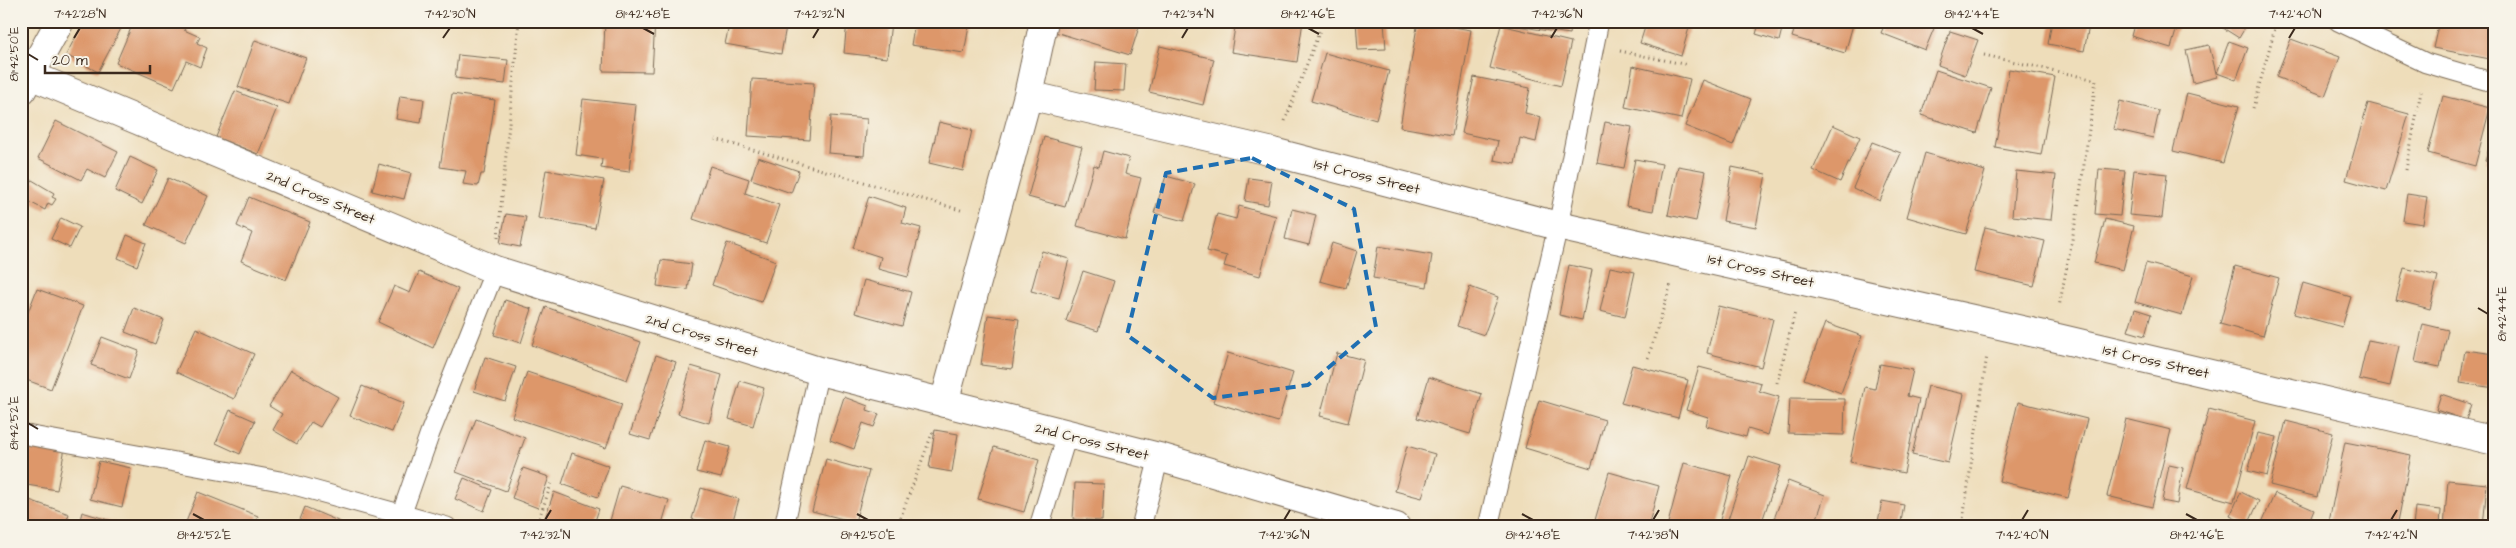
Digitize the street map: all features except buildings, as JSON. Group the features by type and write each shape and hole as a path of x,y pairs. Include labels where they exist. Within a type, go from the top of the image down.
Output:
{"street":[{"path":"26,83 60,21"},
{"path":"944,403 1028,96 1044,21"},
{"name":"2nd Cross Street","path":"26,83 495,270 820,372 1159,457 1396,527"},
{"name":"1st Cross Street","path":"1028,96 1273,152 1558,226 1992,322 2495,441"}],"lane":[{"path":"1488,527 1558,226 1599,21"},
{"path":"2338,21 2426,63 2495,83"},
{"path":"399,520 430,433 495,270"},
{"path":"784,527 820,372"},
{"path":"21,434 280,481 399,520 447,527"},
{"path":"1039,527 1067,435"},
{"path":"1141,527 1159,457"}],"path":[{"path":"495,270 519,21"},
{"path":"2253,108 2277,21"},
{"path":"1273,152 1320,30"},
{"path":"1595,45 1688,65"},
{"path":"1984,55 2096,80 2077,214 2053,337"},
{"path":"2406,170 2426,63"},
{"path":"715,139 994,219"},
{"path":"1648,358 1680,252"},
{"path":"1777,382 1803,280"},
{"path":"1974,527 1963,520 1992,322"},
{"path":"897,527 944,403"},
{"path":"536,527 552,482"}],"highlighted area":[{"path":"1252,158 1354,209 1376,327 1308,385 1213,398 1127,335 1166,173"}]}
